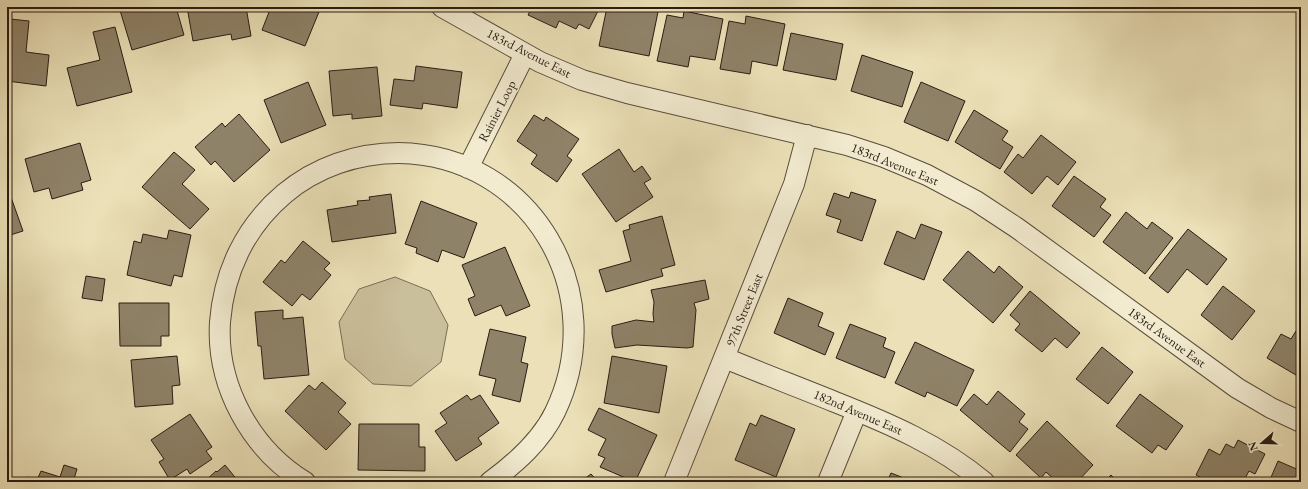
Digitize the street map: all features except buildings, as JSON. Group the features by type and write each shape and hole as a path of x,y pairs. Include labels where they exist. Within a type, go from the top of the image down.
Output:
{"street":[{"name":"183rd Avenue East","path":"442,7 525,54 582,80 627,93 807,135 884,157 927,175 976,201 1017,228 1237,388 1271,408 1301,422"},
{"name":"Rainier Loop","path":"468,168 525,54"},
{"name":"97th Street East","path":"674,482 794,184 807,135"},
{"path":"305,482 270,455 256,438 240,414 230,390 222,360 219,334 222,302 229,272 238,251 254,225 273,203 292,187 310,176 336,164 360,157 385,153 416,154 445,159 468,168 495,182 516,198 539,223 550,240 563,267 570,290 574,319 574,344 568,379 555,412 543,432 527,452 512,466 490,482"},
{"name":"182nd Avenue East","path":"725,358 893,426 930,444 971,471 984,482"},
{"path":"828,482 857,411"}],"shaded area":[{"path":"395,277 430,291 448,325 441,362 411,386 373,384 345,359 339,322 359,289"}]}
